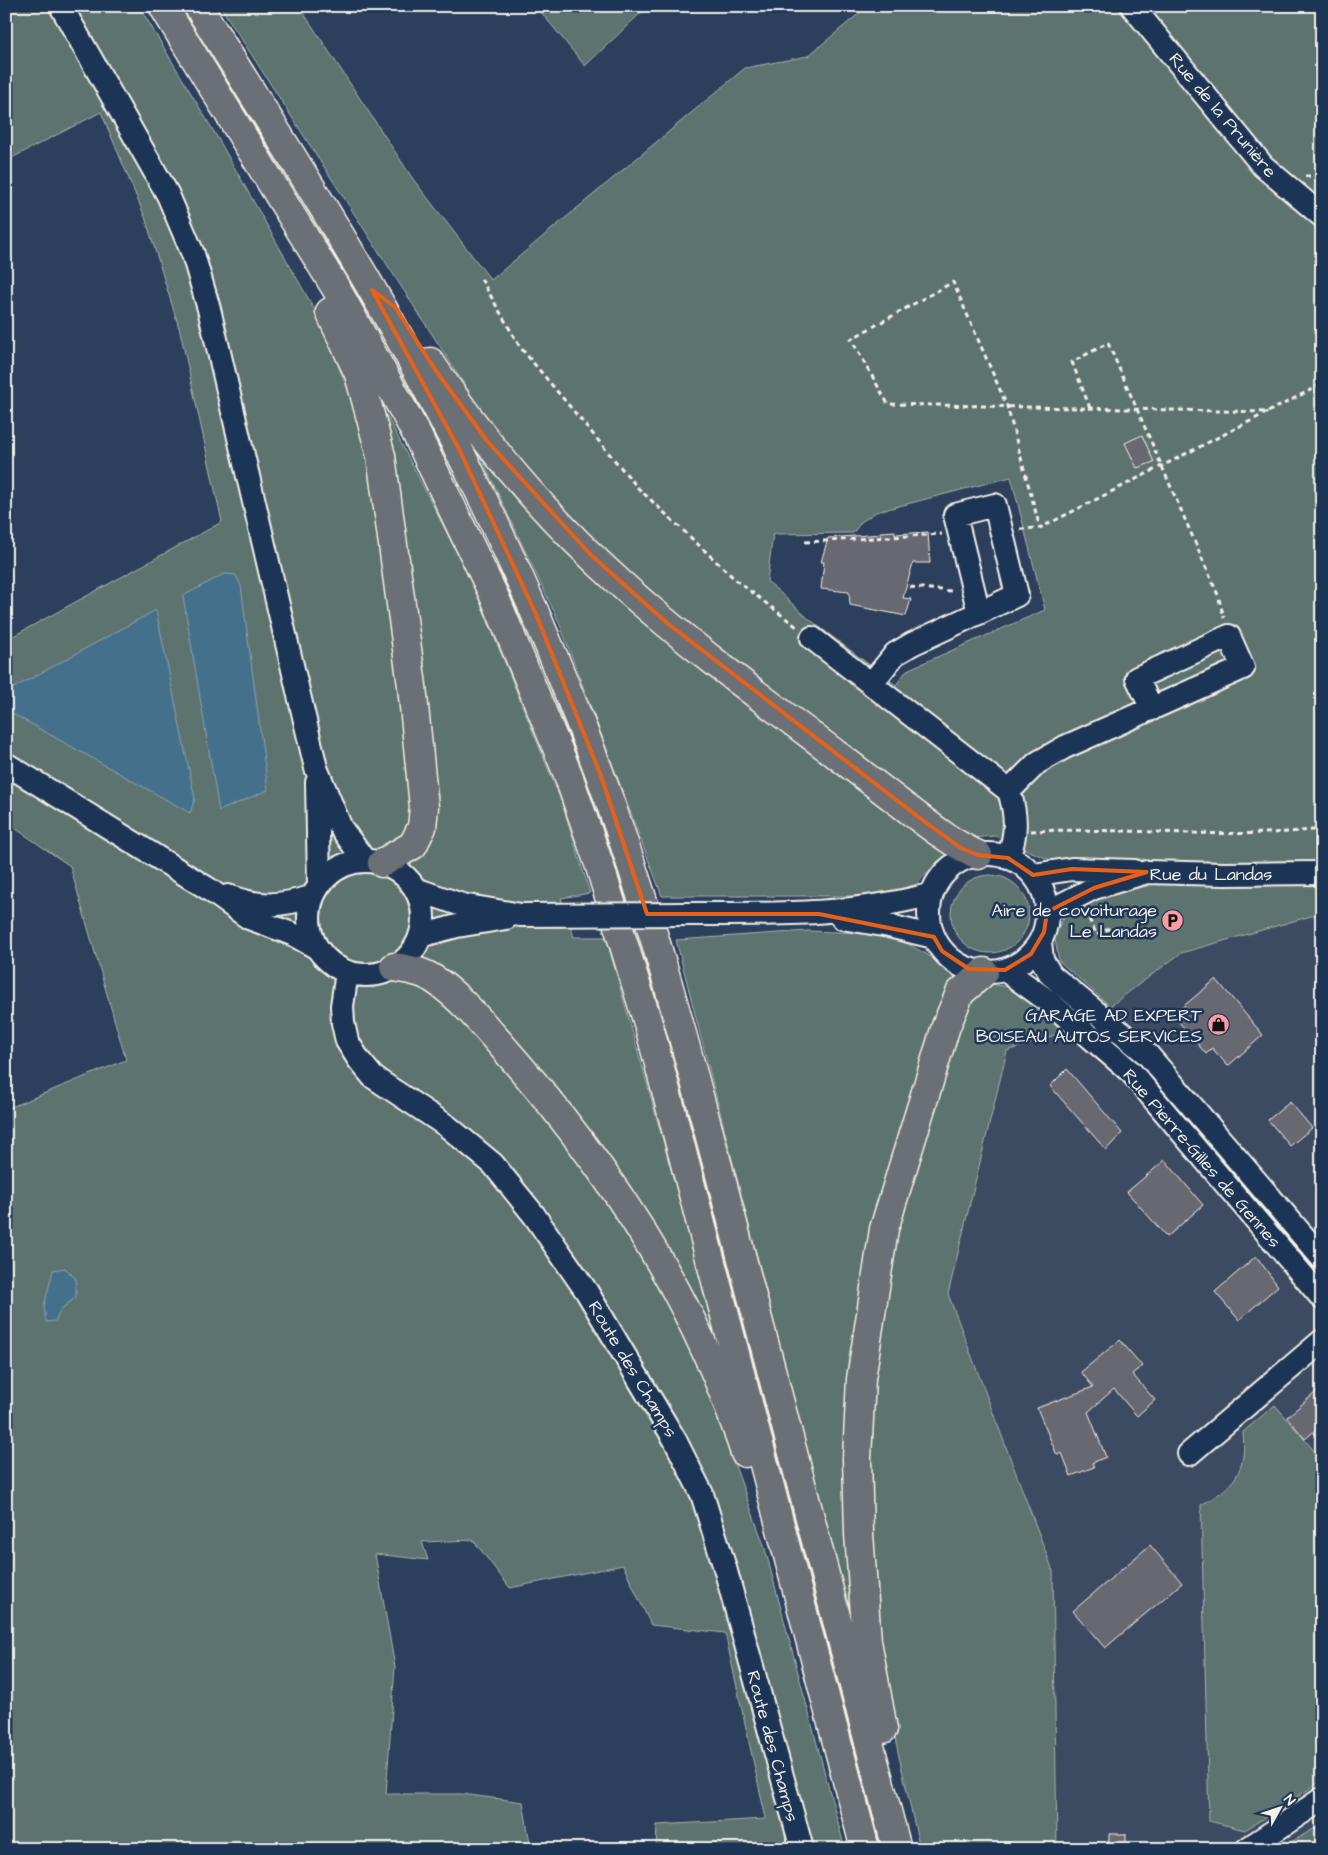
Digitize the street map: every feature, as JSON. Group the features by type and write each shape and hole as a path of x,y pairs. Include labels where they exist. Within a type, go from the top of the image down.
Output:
{"highway":[{"path":"162,6 282,200 368,345 446,491 521,656 567,772 600,864 643,1002 865,1849"},
{"path":"198,6 372,290 432,399 505,546 579,719 623,837 675,1004 895,1844"},
{"path":"282,200 287,235 338,328 359,374 382,456 412,686 424,807 422,828 413,845 374,862"},
{"path":"372,290 396,307 436,371 464,411 517,476 558,522 622,584 667,623 846,762 962,848 978,855"},
{"path":"394,967 422,973 438,982 457,999 555,1108 603,1172 662,1266 690,1321 731,1414 754,1482 780,1521"},
{"path":"895,1844 899,1806 867,1641 857,1458 861,1379 884,1229 946,1026 960,993 995,971"}],"street":[{"path":"61,6 168,195 193,254 209,309 316,768 340,828 374,862 406,878 415,889 421,904 423,920 420,936 405,959 394,967 379,973 363,975 347,972 330,963 317,948 310,932 308,914 316,891 316,768"},
{"name":"Rue de la Prunière","path":"1132,6 1264,166 1322,216"},
{"path":"871,684 895,654 912,644 979,613 1017,595 995,505 955,515 979,613"},
{"path":"1009,791 1037,763 1064,747 1152,709 1243,668 1229,636 1137,678 1152,709"},
{"path":"812,638 1009,791 1016,811 1016,832 1008,858"},
{"path":"6,764 207,888 249,918 292,934 317,948"},
{"path":"993,854 1008,858 1033,875 1043,892 1047,912 1040,942 1031,954 1019,964 995,971 968,969 954,962 942,951 934,937 930,916 932,894 939,880 950,868 963,860 978,855 993,854"},
{"path":"207,888 247,902 280,906 316,891 332,872 348,864 374,862"},
{"path":"1033,875 1072,869 1147,872"},
{"name":"Rue du Landas","path":"1047,912 1094,888 1147,872 1224,874 1322,873"},
{"path":"415,889 462,904 521,915"},
{"path":"420,936 458,926 521,915 819,914 895,904 932,894"},
{"path":"819,914 889,926 934,937"},
{"name":"Rue Pierre-Gilles de Gennes","path":"1040,942 1042,960 1051,975 1148,1055 1322,1258"},
{"name":"Rue Pierre-Gilles de Gennes","path":"995,971 1048,1001 1131,1072 1322,1298"},
{"name":"Route des Champs","path":"347,972 342,1006 343,1023 347,1041 359,1060 373,1077 448,1126 493,1164 534,1215 587,1292 675,1440 702,1494 802,1849"},
{"path":"1189,1454 1322,1341"},
{"path":"1247,1849 1322,1799"}],"path":[{"path":"481,279 520,347 638,488 736,580 812,638"},
{"path":"1040,528 1007,406 953,282 851,339 888,404 1007,406 1268,412"},
{"path":"1090,408 1072,362 1108,343 1218,595 1229,636"},
{"path":"1001,531 1040,528 1322,384"},
{"path":"805,542 959,532"},
{"path":"910,587 952,591"},
{"path":"1016,832 1118,830 1217,834 1322,829"},
{"path":"1082,906 1097,935 1112,927"}],"highlighted area":[{"path":"372,290 395,307 436,371 488,442 590,554 667,623 925,822 961,848 978,855 1008,858 1033,875 1072,869 1147,872 1094,888 1047,912 1044,932 1031,954 1005,970 969,969 942,951 934,937 819,914 647,914 601,776 535,612 459,449"}],"shaded area":[{"path":"224,574 236,575 241,586 268,790 219,811 183,596"},
{"path":"156,610 195,799 190,813 6,710 6,692"},
{"path":"1322,913 1322,1849 1057,1849 1053,1571 948,1294 1007,1051 1087,1024 1180,953"},
{"path":"65,1268 76,1279 76,1297 60,1310 56,1321 46,1322 44,1306 53,1270"}],"green space":[{"path":"6,6 139,6 220,142 317,314 355,407 381,404 471,580 562,803 590,893 561,898 574,937 606,937 698,1266 721,1359 699,1367 764,1545 845,1849 656,1849 657,1825 766,1819 725,1633 651,1625 623,1565 510,1588 473,1540 422,1542 428,1560 375,1554 395,1667 386,1794 462,1794 523,1802 531,1849 6,1849 6,1109 126,1060 70,866 6,822 6,640 222,522 180,331 145,217 101,112 6,161"},
{"path":"220,6 299,6 413,179 491,280 745,68 808,56 868,6 1322,6 1322,913 1181,953 1110,1006 1059,961 1054,935 1067,912 1114,892 1149,886 1144,859 1050,860 995,836 970,838 937,862 917,884 877,896 662,896 558,620 468,430 470,393","holes":["1011,477 1045,610 907,670 896,685 809,619 767,581 773,534 853,533 861,522 876,512"]},
{"path":"536,6 648,6 585,66"},
{"path":"982,875 998,875 1012,881 1023,892 1029,906 1029,922 1023,936 1012,947 998,953 982,953 968,947 957,936 951,922 951,906 957,892 968,881"},
{"path":"808,931 890,934 928,955 962,979 1008,987 1070,1030 1007,1051 948,1294 1053,1571 1057,1849 920,1849 896,1743 878,1622 851,1623 676,940"},
{"path":"1275,1405 1322,1460 1322,1781 1245,1830 1209,1821 1201,1505 1222,1492 1236,1477 1243,1458 1243,1432"},
{"path":"1322,1824 1322,1849 1281,1849 1281,1848"}],"building":[{"path":"1142,435 1154,462 1137,468 1125,443"},
{"path":"895,531 895,534 928,532 930,563 913,563 903,598 911,599 906,616 850,605 849,592 821,589 824,562 821,562 828,538 881,534 881,532"},
{"name":"GARAGE AD EXPERT BOISEAU AUTOS SERVICES","path":"1216,979 1263,1035 1228,1066 1212,1048 1206,1054 1173,1015"},
{"path":"1067,1069 1122,1133 1106,1150 1050,1086"},
{"path":"1290,1102 1312,1128 1290,1146 1268,1120"},
{"path":"1165,1160 1203,1205 1167,1237 1127,1192"},
{"path":"1256,1256 1278,1286 1239,1320 1215,1292"},
{"path":"1120,1340 1142,1366 1132,1374 1155,1400 1137,1416 1114,1389 1088,1412 1106,1457 1092,1463 1094,1467 1071,1476 1062,1453 1057,1455 1037,1408 1093,1387 1081,1372"},
{"path":"1322,1387 1322,1425 1305,1439 1287,1417"},
{"path":"1150,1545 1182,1583 1105,1648 1073,1611"},
{"path":"1109,1834 1126,1834 1126,1849 1109,1849"}],"place":[{"name":"Aire de covoiturage Le Landas","path":"1173,920"},
{"name":"GARAGE AD EXPERT BOISEAU AUTOS SERVICES","path":"1218,1025"}]}
